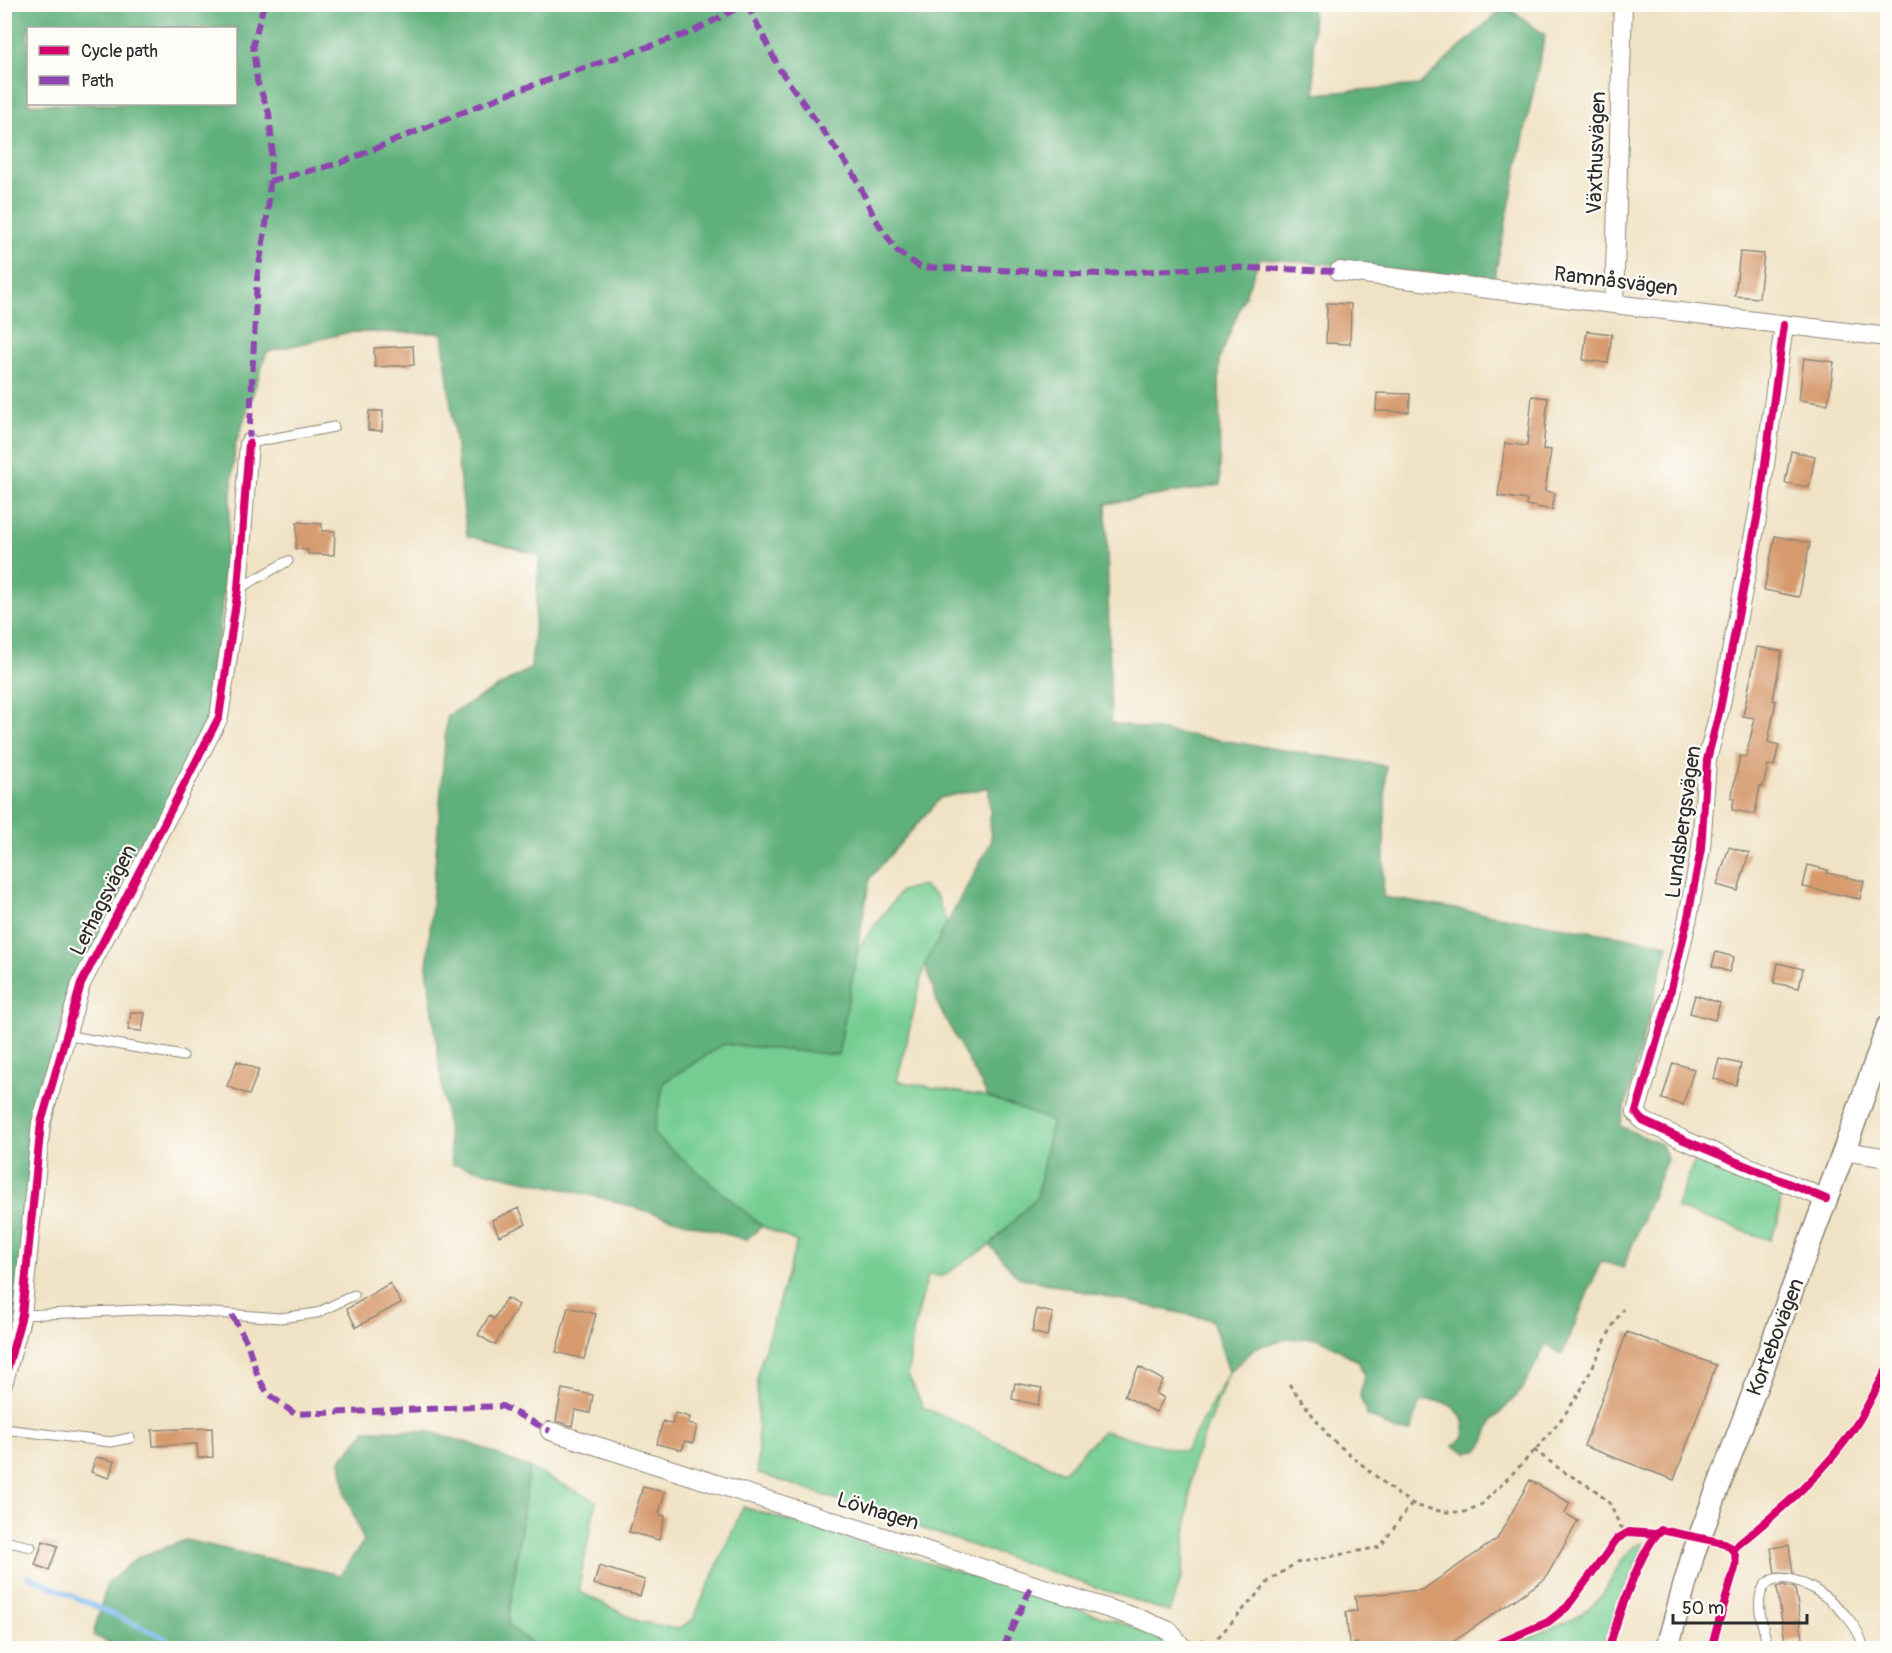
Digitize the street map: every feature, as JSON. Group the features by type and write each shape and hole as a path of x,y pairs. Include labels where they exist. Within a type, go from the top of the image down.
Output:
{"street":[{"name":"Växthusvägen","path":"1614,304 1623,4"},
{"name":"Ramnåsvägen","path":"1339,271 1887,337"},
{"name":"Lundsbergsvägen","path":"1784,325 1759,508 1729,667 1707,760 1701,849 1666,1010 1636,1112 1643,1121 1673,1136 1826,1199"},
{"name":"Lerhagsvägen","path":"4,1381 22,1315 41,1122 81,984 99,945 219,717 238,589 249,443"},
{"name":"Kortebovägen","path":"1667,1648 1693,1555 1844,1151 1887,1027"},
{"path":"1844,1151 1887,1158"},
{"name":"Lövhagen","path":"550,1431 1138,1618 1169,1631 1184,1648"}],"lane":[{"path":"249,443 334,427"},
{"path":"238,589 288,561"},
{"path":"65,1035 183,1056"},
{"path":"22,1315 162,1310 280,1318 317,1313 354,1295"},
{"path":"4,1429 111,1442 130,1438"},
{"path":"4,1540 31,1547"},
{"path":"1768,1648 1760,1594 1765,1585 1776,1580 1794,1580 1811,1586 1839,1606 1857,1628 1863,1648"}],"path":[{"path":"1289,1384 1329,1437 1397,1494 1412,1503 1444,1512 1465,1512 1482,1504 1558,1423 1577,1396 1609,1329 1623,1309"},
{"path":"1534,1450 1564,1472 1594,1488 1610,1504 1620,1526 1629,1532"},
{"path":"1212,1644 1269,1581 1296,1563 1380,1547 1412,1503"}],"green space":[{"path":"5,5 1312,5 1315,94 1419,85 1505,6 1545,35 1494,279 1260,258 1219,360 1220,485 1106,504 1111,723 1386,766 1383,897 1668,944 1620,1126 1662,1145 1667,1159 1623,1268 1601,1261 1562,1355 1546,1344 1522,1390 1492,1421 1483,1444 1477,1451 1467,1452 1453,1446 1464,1437 1464,1427 1458,1412 1445,1403 1428,1401 1419,1403 1411,1432 1396,1431 1367,1415 1360,1396 1364,1375 1358,1361 1319,1338 1287,1339 1257,1347 1229,1372 1212,1320 1018,1277 990,1245 1037,1197 1052,1121 988,1097 939,1007 925,964 991,842 989,787 940,798 870,878 838,1055 724,1044 664,1082 653,1134 762,1226 746,1240 598,1197 452,1164 427,967 447,716 531,668 540,555 467,536 442,333 350,332 267,352 235,446 213,714 59,1035 16,1316 5,1358"},
{"path":"922,885 937,897 947,924 925,964 897,1081 988,1097 1052,1120 1037,1197 990,1245 943,1276 928,1275 913,1333 908,1375 923,1407 1063,1472 1103,1431 1185,1452 1229,1372 1193,1463 1182,1576 1169,1612 758,1473 757,1374 797,1242 762,1226 652,1134 664,1082 724,1044 838,1055 858,948 901,891"},
{"path":"1703,1160 1782,1189 1778,1221 1770,1240 1676,1208 1695,1161"},
{"path":"366,1430 427,1431 475,1445 529,1468 508,1625 538,1648 120,1648 93,1635 107,1584 138,1557 186,1540 340,1575 364,1541 346,1496 341,1460"},
{"path":"529,1468 596,1501 578,1591 638,1621 677,1629 693,1620 743,1507 1051,1600 1197,1648 943,1648 911,1643 794,1648 538,1648 508,1625"},
{"path":"1642,1543 1643,1547 1602,1648 1509,1648 1564,1624 1585,1612 1601,1597 1626,1555"}],"building":[{"path":"1740,252 1764,254 1759,298 1735,296"},
{"path":"1327,303 1351,304 1350,344 1326,343"},
{"path":"1587,331 1612,334 1608,363 1583,360"},
{"path":"413,346 414,365 375,367 374,348"},
{"path":"1804,358 1834,362 1828,404 1799,400"},
{"path":"1377,393 1410,394 1409,412 1376,411"},
{"path":"1532,396 1548,398 1543,449 1551,450 1545,491 1555,493 1552,510 1526,505 1527,500 1498,496 1505,443 1527,446"},
{"path":"369,411 383,411 382,431 368,430"},
{"path":"1791,451 1815,456 1809,487 1785,483"},
{"path":"297,522 322,524 322,531 335,531 334,555 308,554 308,550 296,549"},
{"path":"1775,536 1810,543 1799,597 1764,590"},
{"path":"1757,647 1782,651 1768,742 1779,745 1774,766 1768,765 1763,787 1760,786 1755,814 1732,810 1734,799 1731,798 1740,756 1746,757 1755,718 1743,716"},
{"path":"1729,847 1749,853 1738,891 1717,885"},
{"path":"1808,865 1828,870 1827,873 1864,881 1860,899 1803,887"},
{"path":"1716,952 1734,957 1729,972 1712,966"},
{"path":"1778,963 1803,969 1799,988 1774,983"},
{"path":"1695,995 1720,1003 1715,1020 1690,1013"},
{"path":"131,1012 145,1013 142,1031 128,1030"},
{"path":"1719,1059 1741,1064 1736,1085 1714,1079"},
{"path":"237,1061 259,1070 249,1095 227,1086"},
{"path":"1673,1063 1694,1069 1683,1105 1662,1099"},
{"path":"519,1208 526,1224 499,1236 492,1220"},
{"path":"390,1283 401,1303 356,1327 347,1309"},
{"path":"506,1298 519,1305 495,1345 478,1335 489,1316 494,1319"},
{"path":"568,1307 596,1314 584,1359 556,1352"},
{"path":"1037,1309 1053,1313 1047,1336 1032,1332"},
{"path":"1627,1332 1716,1365 1674,1480 1584,1446"},
{"path":"1139,1367 1163,1380 1156,1393 1164,1398 1156,1412 1124,1396"},
{"path":"1015,1383 1042,1388 1038,1405 1012,1399"},
{"path":"562,1389 593,1395 590,1413 575,1410 572,1426 556,1421"},
{"path":"675,1413 690,1417 688,1424 697,1426 693,1443 685,1441 682,1450 657,1444 663,1421 672,1424"},
{"path":"212,1428 213,1457 198,1458 197,1444 153,1446 152,1430"},
{"path":"96,1457 114,1461 109,1478 91,1472"},
{"path":"1530,1480 1570,1503 1565,1513 1578,1521 1545,1579 1444,1648 1358,1648 1357,1643 1349,1644 1346,1612 1357,1611 1355,1596 1422,1590 1497,1539"},
{"path":"643,1487 665,1492 659,1514 665,1516 659,1540 629,1532"},
{"path":"43,1541 58,1546 49,1570 35,1565"},
{"path":"1789,1545 1793,1574 1775,1573 1771,1548"},
{"path":"599,1566 645,1580 640,1596 594,1584"},
{"path":"1783,1585 1795,1588 1803,1639 1785,1642 1777,1587"}],"waterway":[{"path":"28,1576 161,1636 178,1648"}],"marked path":[{"path":"249,443 257,278 268,212 272,145 269,113 257,81 253,45 264,4"},
{"path":"270,181 340,163 510,93 692,32 745,4"},
{"path":"747,4 780,70 855,176 874,217 897,251 920,267 1102,274 1221,267 1339,271"},
{"path":"232,1315 247,1342 258,1377 268,1394 295,1414 502,1406 550,1431"},
{"path":"1003,1648 1033,1583"},
{"path":"1183,1645 1201,1642 1228,1648"}],"cycle path":[{"path":"1784,325 1759,508 1720,709 1707,760 1701,849 1687,922 1666,1010 1636,1112 1643,1121 1684,1140 1826,1199"},
{"path":"4,1381 22,1315 41,1123 81,984 219,717 238,589 249,443"},
{"path":"1733,1549 1784,1506 1830,1460 1856,1425 1888,1368"},
{"path":"1609,1648 1637,1568 1653,1539 1661,1530 1724,1543 1734,1553 1735,1568 1711,1648"},
{"path":"1488,1648 1548,1622 1567,1607 1617,1539 1629,1532 1656,1534"}]}
